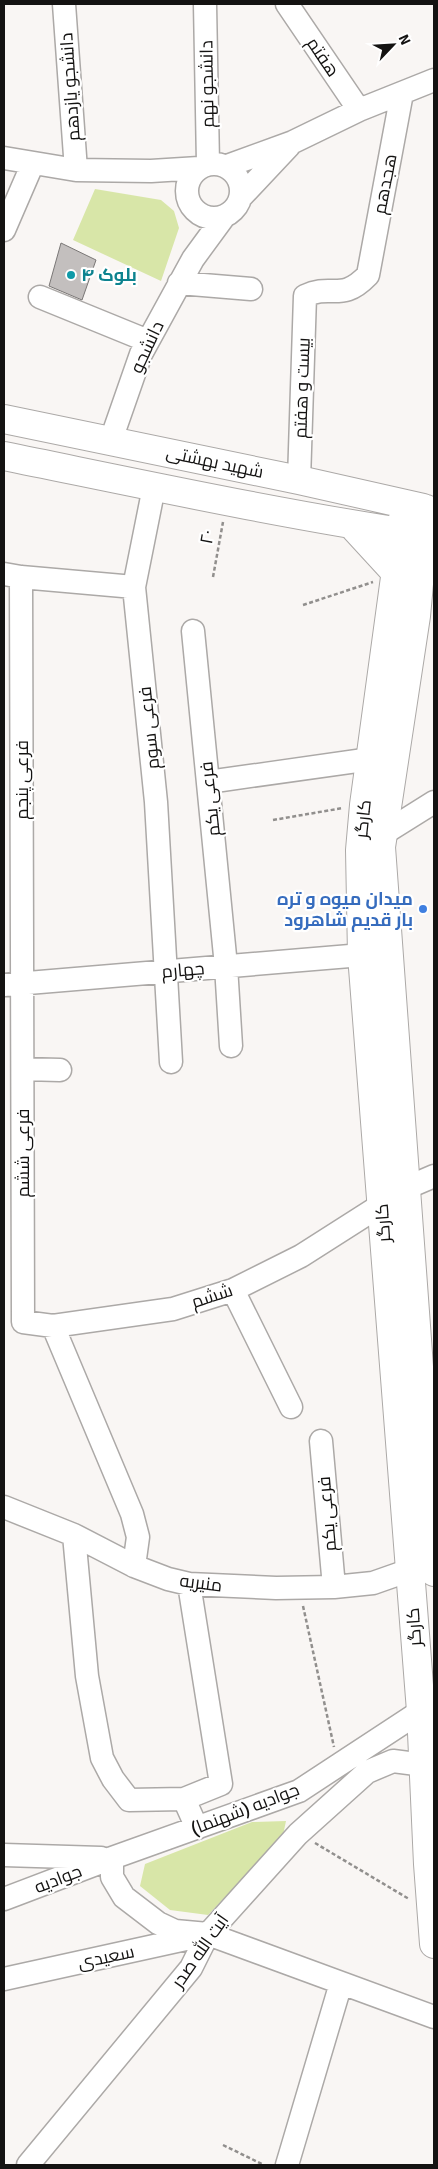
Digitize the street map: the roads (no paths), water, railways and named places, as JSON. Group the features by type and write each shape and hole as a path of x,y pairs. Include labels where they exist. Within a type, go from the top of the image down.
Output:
{"main road":[{"name":"شهید بهشتی","path":"4,419 299,480 421,521"},
{"name":"شهید بهشتی","path":"4,456 352,525 421,521"},
{"name":"کارگر","path":"421,521 397,574 364,804 360,850 362,955 381,1206 422,1571 428,1707 424,1765 434,1944"},
{"name":"کارگر","path":"421,521 416,616 381,847 406,1188 432,1501 433,1534 422,1571"},
{"path":"352,525 397,574"}],"street":[{"name":"دانشجو یازدهم","path":"64,4 76,170"},
{"name":"دانشجو نهم","path":"204,4 211,166"},
{"name":"هفتم","path":"287,4 359,110"},
{"path":"4,158 76,170 151,171 211,166 294,142 359,110 434,80"},
{"name":"هجدهم","path":"305,296 315,291 340,292 357,286 368,275 402,93"},
{"path":"241,197 242,188 238,177 211,166 192,176 187,193 191,204 199,214 207,217 223,218 232,212 241,197 294,142"},
{"path":"4,230 33,163"},
{"path":"151,171 187,193"},
{"name":"دانشجو","path":"193,259 199,214"},
{"name":"دانشجو","path":"111,440 141,354 179,282 223,218"},
{"path":"179,282 251,290"},
{"name":"بیست و هفتم","path":"299,480 305,296"},
{"path":"40,297 148,341"},
{"name":"فرعی سوم","path":"154,487 134,587 156,802 170,1062"},
{"path":"13,575 134,587"},
{"name":"فرعی پنجم","path":"13,575 13,985"},
{"name":"فرعی یکم","path":"193,631 226,966 231,1046"},
{"path":"208,782 371,760"},
{"path":"383,834 434,802"},
{"name":"چهارم","path":"13,985 362,955"},
{"name":"فرعی ششم","path":"13,985 23,1069 23,1322"},
{"path":"23,1069 60,1070"},
{"path":"406,1188 434,1176"},
{"name":"ششم","path":"23,1322 53,1326 173,1309 233,1290 301,1256 381,1206"},
{"path":"233,1290 291,1407"},
{"path":"53,1326 132,1514 138,1537 134,1566"},
{"name":"فرعی یکم","path":"321,1441 334,1587"},
{"name":"منیریه","path":"4,1507 74,1535 134,1566 189,1584 299,1588 334,1587 373,1583 422,1571"},
{"path":"74,1535 87,1676 102,1758 113,1780 129,1800 184,1799 221,1784 189,1584"},
{"name":"جوادیه (شهنما)","path":"112,1858 300,1791 428,1707"},
{"name":"آیت الله صدر","path":"28,2165 192,1968 208,1934 298,1834 367,1772 393,1761 424,1765"},
{"path":"184,1799 197,1828"},
{"path":"4,1855 112,1858 112,1877 124,1897 158,1924 175,1931 208,1934 434,2017"},
{"name":"جوادیه","path":"4,1899 112,1858"},
{"name":"سعیدی","path":"4,1979 208,1934"},
{"path":"287,2165 341,1983"}],"place":[{"name":"بلوک ۴","path":"71,275"},
{"name":"میدان میوه و تره بار قدیم شاهرود","path":"423,909"}]}
